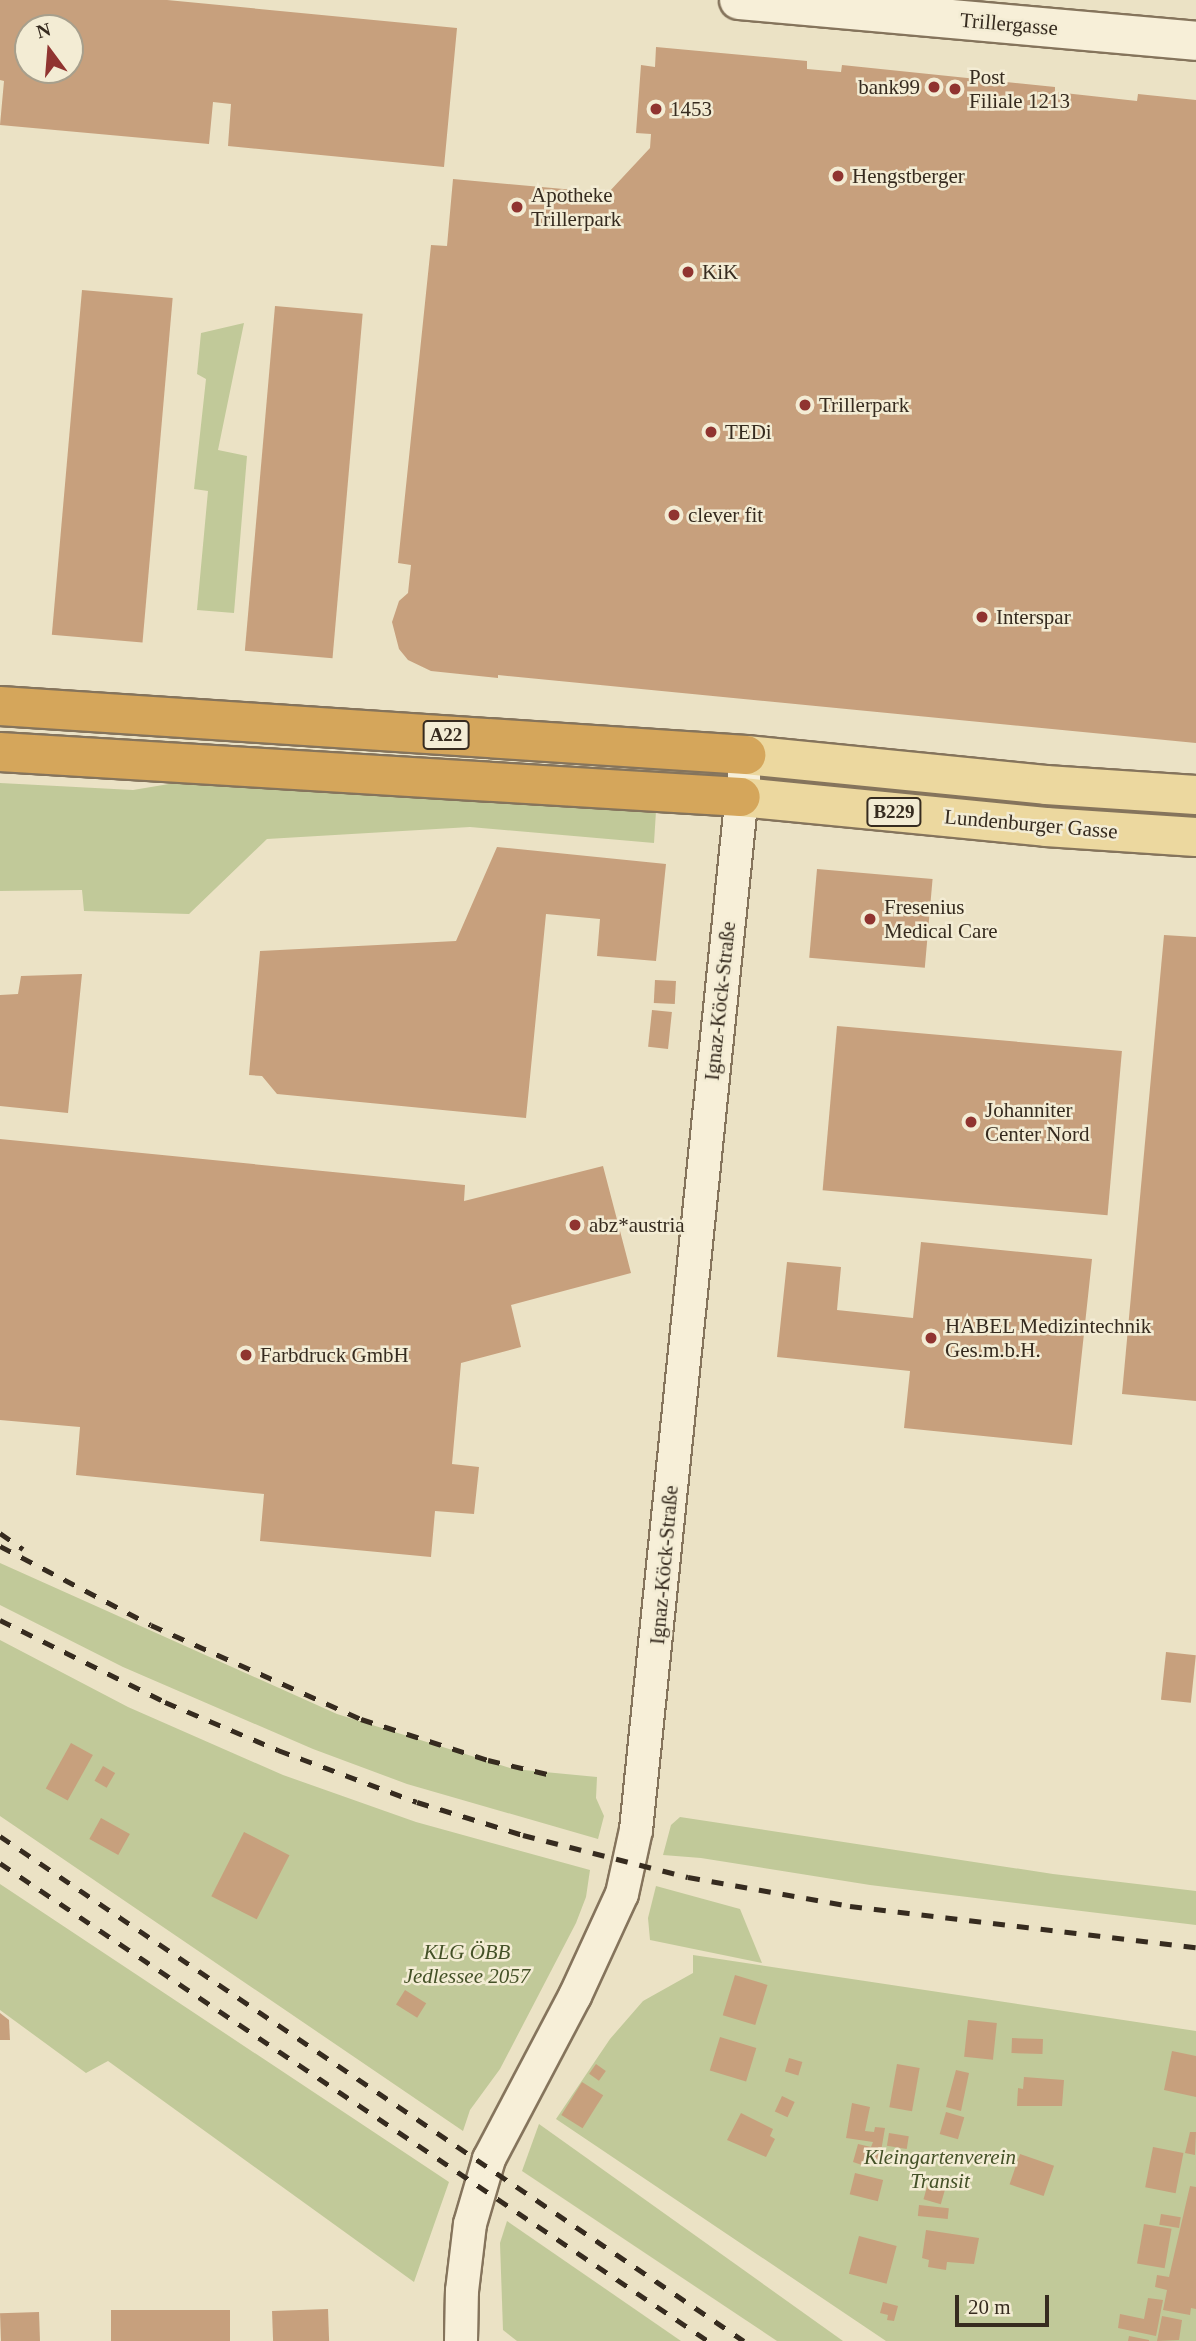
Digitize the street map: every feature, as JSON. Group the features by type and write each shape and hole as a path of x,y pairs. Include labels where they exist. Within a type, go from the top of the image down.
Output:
{"highway":[{"name":"A22","path":"0,706 746,755"},
{"name":"A22","path":"0,752 741,797"}],"main road":[{"name":"Lundenburger Gasse","path":"746,755 1046,785 1196,795"},
{"name":"Lundenburger Gasse","path":"741,797 1046,827 1196,837"}],"street":[{"name":"Trillergasse","path":"739,0 1196,41"},
{"name":"Ignaz-Köck-Straße","path":"461,2341 462,2291 470,2224 489,2159 575,1996 622,1894 636,1830 746,755"}],"green space":[{"path":"244,323 218,450 247,456 234,613 197,610 208,491 194,489 206,379 197,374 201,333"},
{"path":"187,781 656,811 654,843 470,827 267,839 189,914 84,911 82,890 0,891 0,783 133,790"},
{"path":"0,1563 337,1714 513,1769 597,1777 596,1798 604,1816 598,1839 407,1784 313,1749 123,1667 0,1605"},
{"name":"KLG ÖBB Jedlessee 2057","path":"0,1640 128,1707 283,1775 416,1822 590,1870 586,1897 576,1923 500,2069 470,2110 463,2131 0,1816"},
{"path":"680,1817 1053,1874 1196,1891 1196,1925 870,1885 701,1858 663,1855 671,1825"},
{"path":"0,1884 449,2182 414,2282 108,2061 86,2073 0,2010"},
{"path":"656,1886 740,1909 762,1963 650,1940 648,1918"},
{"name":"Kleingartenverein Transit","path":"693,1955 1196,2031 1196,2341 886,2341 556,2119 610,2039 643,2001 693,1973"},
{"path":"539,2124 843,2341 777,2341 522,2171"},
{"path":"507,2221 681,2341 517,2341 503,2330 500,2243"}],"building":[{"path":"0,0 167,0 457,28 444,167 228,146 231,104 213,102 209,144 0,125 4,81 0,80"},
{"name":"Trillerpark","path":"656,47 807,61 807,69 841,72 842,65 1055,87 1055,92 1137,101 1138,94 1196,100 1196,743 498,675 498,678 431,671 408,660 399,649 392,622 399,601 408,593 411,565 398,563 431,245 447,246 453,179 608,193 650,148 651,134 636,133 641,65 655,67"},
{"path":"82,290 173,298 142,643 52,635"},
{"path":"275,306 363,314 333,658 245,651"},
{"path":"497,847 666,864 656,961 597,956 600,919 546,914 526,1118 277,1094 262,1076 249,1075 260,951 456,941"},
{"name":"Fresenius Medical Care","path":"817,869 933,879 925,968 809,958"},
{"path":"1164,935 1196,937 1196,1401 1122,1394"},
{"path":"82,974 68,1113 0,1106 0,995 18,994 21,976"},
{"path":"655,980 676,981 675,1004 654,1003"},
{"path":"652,1010 672,1012 668,1049 648,1047"},
{"name":"Johanniter Center Nord","path":"837,1026 1122,1051 1108,1215 823,1190"},
{"name":"Farbdruck GmbH","path":"0,1139 465,1185 464,1201 603,1166 631,1273 511,1305 521,1347 461,1363 452,1464 479,1467 474,1514 435,1511 431,1557 260,1541 264,1494 76,1475 80,1427 0,1420"},
{"name":"HABEL Medizintechnik Ges.m.b.H.","path":"921,1242 1092,1259 1072,1445 904,1428 910,1371 777,1357 787,1262 841,1267 837,1310 913,1318"},
{"path":"1166,1652 1196,1655 1191,1703 1161,1700"},
{"path":"71,1743 93,1755 68,1801 46,1788"},
{"path":"103,1766 115,1773 107,1788 94,1781"},
{"path":"101,1818 130,1834 118,1855 89,1839"},
{"path":"244,1832 289,1855 257,1919 211,1896"},
{"path":"735,1975 768,1985 755,2025 723,2015"},
{"path":"405,1990 426,2003 417,2018 396,2004"},
{"path":"0,2013 9,2020 10,2040 0,2040"},
{"path":"968,2020 997,2023 993,2060 964,2057"},
{"path":"720,2037 756,2048 746,2082 710,2070"},
{"path":"1012,2038 1043,2039 1042,2054 1011,2053"},
{"path":"1172,2051 1196,2056 1196,2097 1164,2090"},
{"path":"789,2058 802,2062 798,2075 785,2071"},
{"path":"596,2064 606,2071 599,2081 589,2074"},
{"path":"897,2064 920,2068 912,2111 889,2107"},
{"path":"956,2070 969,2073 961,2111 946,2107"},
{"path":"1024,2077 1064,2080 1062,2106 1017,2106 1018,2088 1023,2089"},
{"path":"582,2082 603,2095 583,2128 561,2115"},
{"path":"782,2096 795,2102 788,2117 775,2111"},
{"path":"852,2103 870,2107 865,2131 874,2132 875,2127 885,2128 879,2163 864,2159 862,2165 853,2162 858,2144 871,2147 873,2142 846,2138"},
{"path":"946,2112 964,2117 958,2139 940,2134"},
{"path":"741,2113 773,2129 770,2136 775,2139 766,2157 727,2140"},
{"path":"1190,2132 1196,2132 1195,2155 1185,2153"},
{"path":"889,2133 909,2136 907,2149 887,2146"},
{"path":"1153,2147 1183,2153 1176,2193 1145,2187"},
{"path":"1020,2154 1054,2166 1044,2196 1010,2184"},
{"path":"855,2173 883,2180 878,2201 850,2194"},
{"path":"929,2180 946,2185 941,2204 923,2199"},
{"path":"1190,2186 1196,2187 1196,2309 1191,2308 1190,2315 1163,2310 1167,2290 1155,2287 1157,2275 1169,2277"},
{"path":"919,2205 949,2208 948,2219 918,2216"},
{"path":"1161,2214 1181,2217 1179,2228 1159,2225"},
{"path":"1144,2224 1172,2229 1165,2268 1137,2263"},
{"path":"926,2230 979,2238 974,2264 947,2262 946,2270 928,2267 929,2260 922,2258"},
{"path":"859,2236 897,2246 887,2284 849,2274"},
{"path":"1148,2298 1163,2300 1156,2336 1118,2328 1120,2314 1144,2319"},
{"path":"883,2302 898,2306 894,2321 887,2320 888,2315 880,2313"},
{"path":"328,2309 329,2341 273,2341 272,2311"},
{"path":"111,2310 230,2310 230,2341 111,2341"},
{"path":"39,2312 40,2341 1,2341 0,2313"},
{"path":"1162,2316 1182,2320 1179,2340 1157,2341"},
{"path":"1129,2336 1149,2340 1149,2341 1128,2341"}],"railway":[{"path":"0,1533 23,1549"},
{"path":"0,1546 151,1625 361,1719 488,1760 547,1774"},
{"path":"0,1620 165,1702 278,1750 417,1802 523,1835 688,1877 850,1906 1196,1947"},
{"path":"0,1836 744,2341"},
{"path":"0,1863 708,2341"}],"place":[{"name":"bank99","path":"934,87"},
{"name":"Post Filiale 1213","path":"955,89"},
{"name":"1453","path":"656,109"},
{"name":"Hengstberger","path":"838,176"},
{"name":"Apotheke Trillerpark","path":"517,207"},
{"name":"KiK","path":"688,272"},
{"name":"Trillerpark","path":"805,405"},
{"name":"TEDi","path":"711,432"},
{"name":"clever fit","path":"674,515"},
{"name":"Interspar","path":"982,617"},
{"name":"Fresenius Medical Care","path":"870,919"},
{"name":"Johanniter Center Nord","path":"971,1122"},
{"name":"abz*austria","path":"575,1225"},
{"name":"HABEL Medizintechnik Ges.m.b.H.","path":"931,1338"},
{"name":"Farbdruck GmbH","path":"246,1355"}]}
